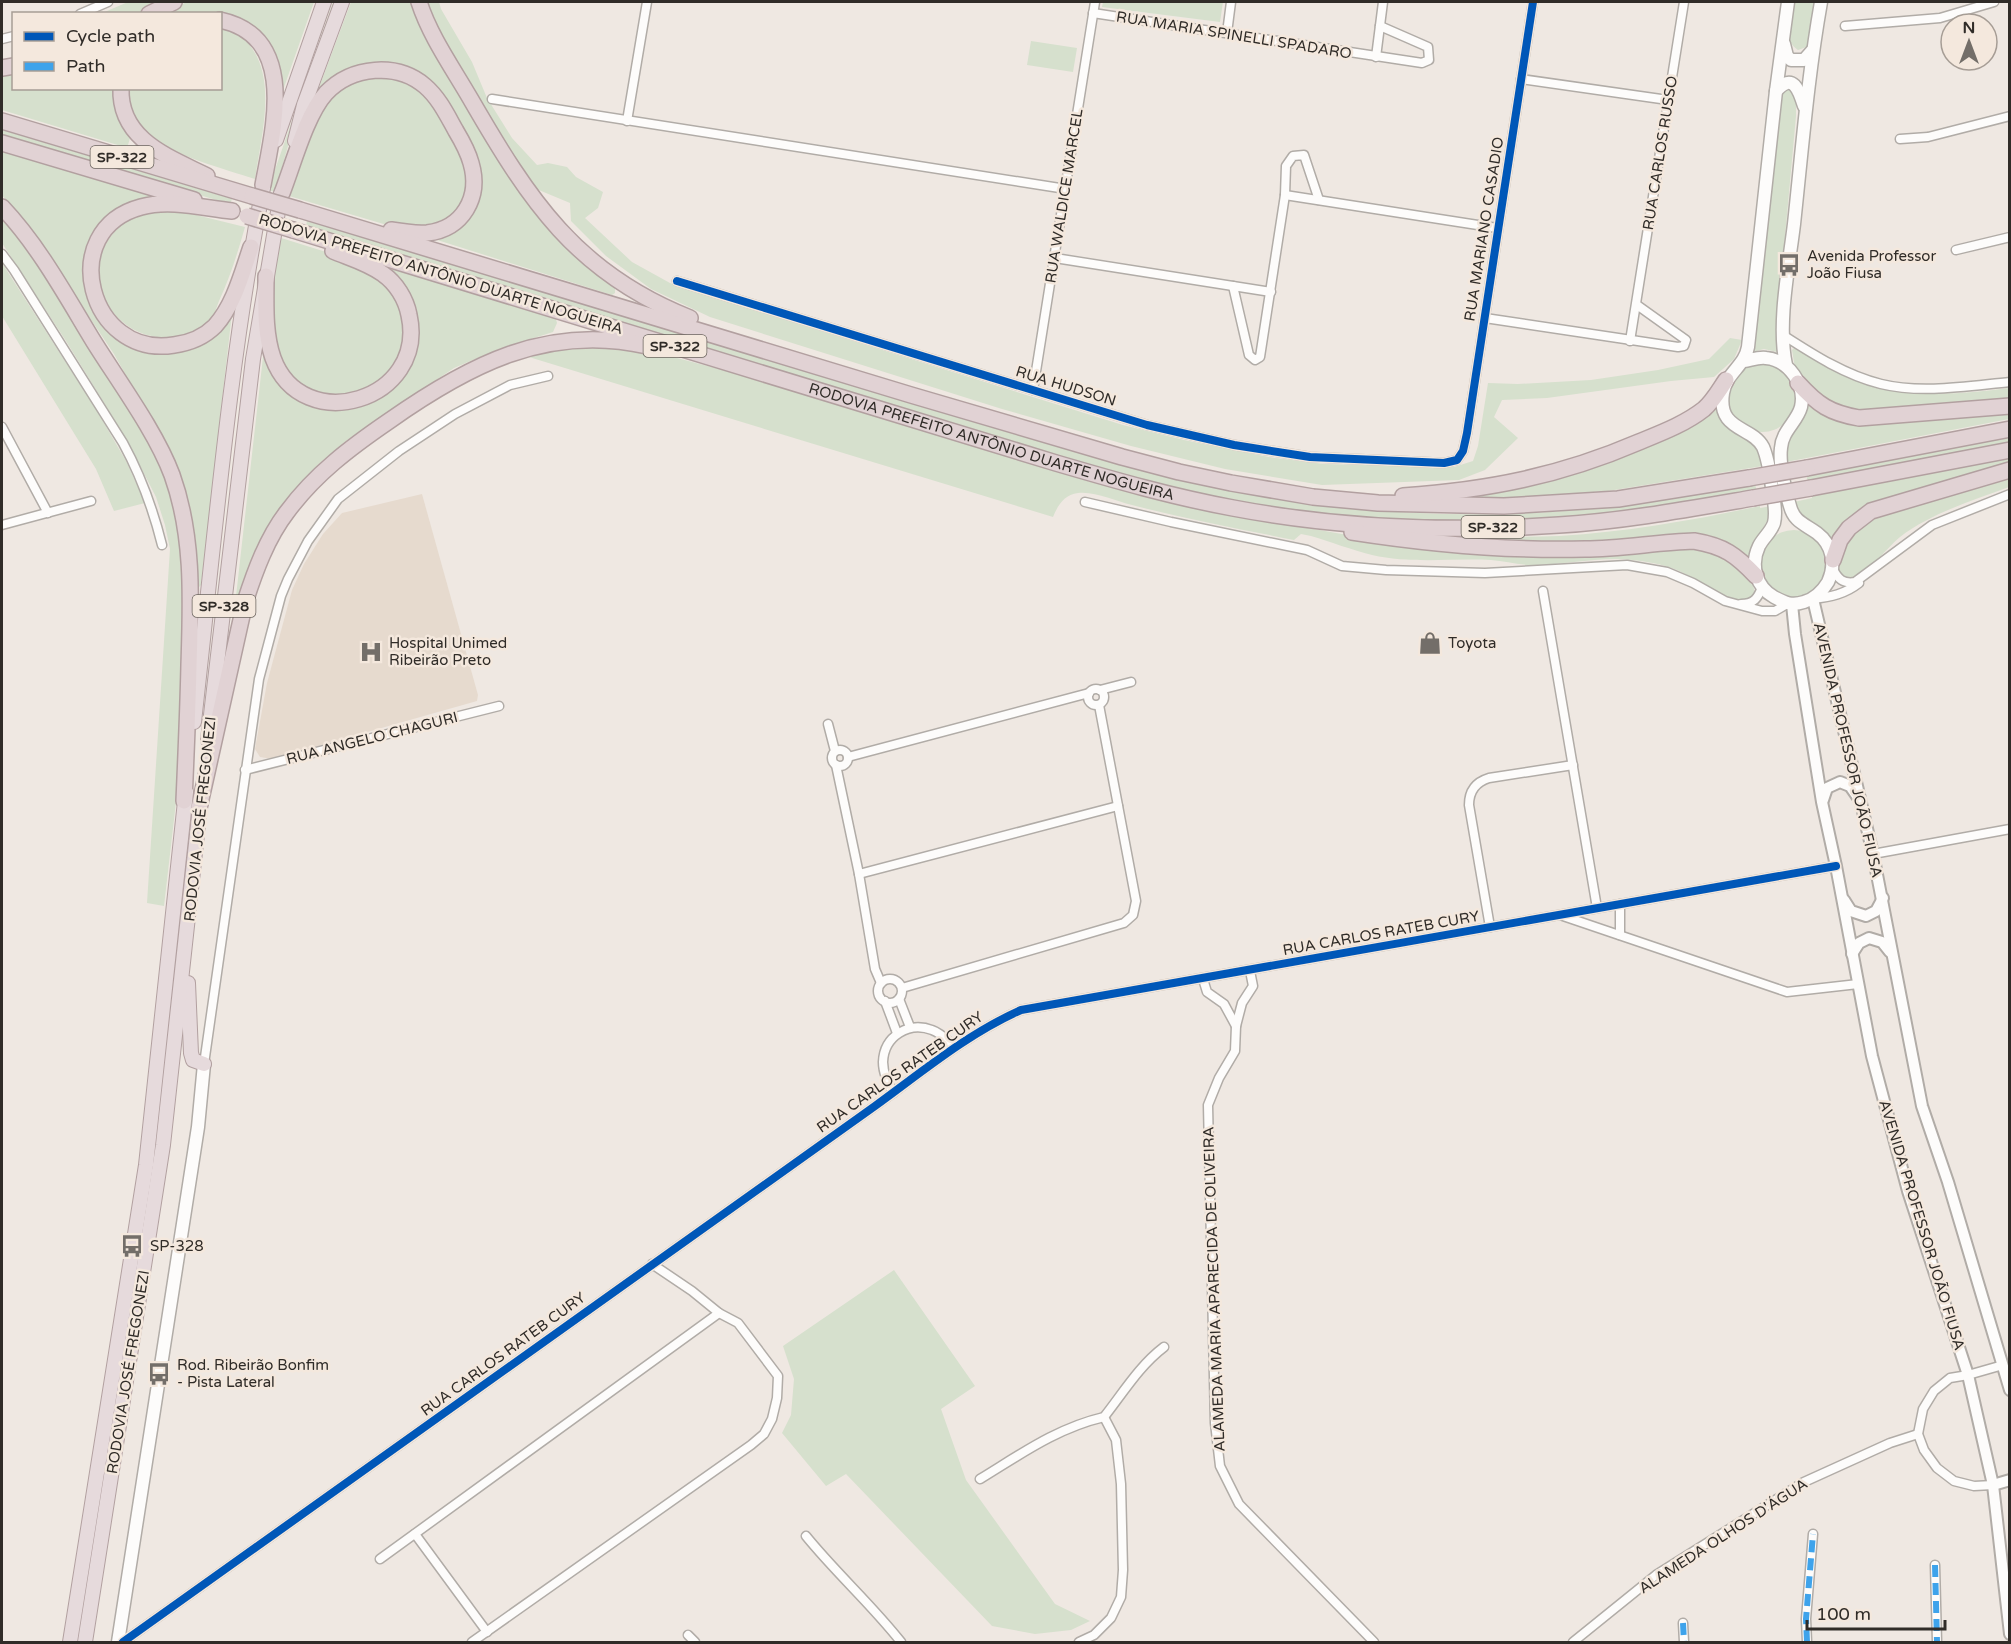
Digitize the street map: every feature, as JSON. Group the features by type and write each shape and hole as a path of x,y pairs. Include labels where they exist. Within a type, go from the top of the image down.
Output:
{"highway":[{"path":"153,12 174,2"},
{"name":"RODOVIA JOSÉ FREGONEZI","path":"70,1642 146,1165 184,801 231,388 251,247 263,185 279,127 324,2"},
{"name":"RODOVIA JOSÉ FREGONEZI","path":"85,1642 163,1145 199,808 253,359 266,276 282,193 304,105 342,2"},
{"path":"419,2 432,32 518,179 544,213 574,245 609,276 657,305 776,353"},
{"path":"222,21 249,32 265,51 274,72 275,116 263,185"},
{"path":"282,193 315,109 333,88 355,75 378,70 402,73 424,85 442,106 464,145 471,163 474,179 473,193 462,216 443,229 419,233 323,217"},
{"path":"121,90 125,114 143,141 159,152 247,195"},
{"name":"RODOVIA PREFEITO ANTÔNIO DUARTE NOGUEIRA","path":"2,121 911,395 1167,469 1313,497 1378,503 1504,507 1618,499 1807,468 2010,429"},
{"name":"RODOVIA PREFEITO ANTÔNIO DUARTE NOGUEIRA","path":"2,143 239,213 1076,469 1232,508 1299,518 1364,524 1500,527 1560,525 1623,519 1753,498 2010,450"},
{"path":"239,213 157,204 132,210 118,219 101,236 92,258 91,281 98,305 112,325 127,336 143,343 166,346 192,341 211,330 224,312 251,247"},
{"path":"2,207 57,282 142,419 161,451 178,494 188,540 190,578 184,801"},
{"path":"266,276 266,312 270,347 278,367 294,387 319,400 348,402 373,395 399,372 407,355 412,332 408,308 396,287 383,274 319,245 293,230"},
{"path":"199,808 245,602 262,556 286,513 302,493 328,467 360,441 445,383 471,369 518,351 544,345 571,341 619,340 772,375"},
{"path":"1313,497 1445,493 1519,482 1557,472 1597,460 1692,417 1713,400 1726,380"},
{"path":"1798,383 1822,406 1859,418 2010,406"},
{"path":"1833,565 1840,540 1849,528 1871,511 2010,470"},
{"path":"1232,508 1311,525 1409,541 1498,548 1587,549 1694,541 1710,544 1733,554 1759,581"},
{"path":"187,936 191,1053 193,1060 204,1064"}],"main road":[{"path":"1788,2 1782,37 1749,339 1744,362 1726,380 1722,394 1730,422 1759,441 1763,448 1775,504 1774,523 1758,548 1756,556 1759,581 1768,594 1790,604 1813,599 1822,590 1833,565 1824,539 1797,520 1789,503 1781,448 1782,438 1801,406 1801,392 1798,383 1786,365 1783,336 1812,51 1821,2"},
{"path":"1782,37 1787,56 1791,60 1804,60 1812,51"},
{"path":"1776,91 1786,83 1795,85 1799,89 1806,112"},
{"path":"1744,362 1766,358 1786,365"},
{"path":"118,1642 198,1127 204,1064"}],"street":[{"path":"85,12 108,2"},
{"path":"627,121 647,2"},
{"name":"RUA WALDICE MARCEL","path":"1033,390 1095,2"},
{"path":"1227,33 1231,2"},
{"path":"1376,57 1383,2"},
{"name":"RUA MARIANO CASADIO","path":"1457,460 1463,451 1467,433 1533,2"},
{"name":"RUA CARLOS RUSSO","path":"1630,341 1684,2"},
{"path":"1845,26 1940,18 1994,2"},
{"name":"RUA MARIA SPINELLI SPADARO","path":"1093,13 1376,57 1422,63 1429,60 1428,47 1380,26"},
{"path":"1521,79 1668,100"},
{"path":"492,99 1066,189"},
{"path":"1900,139 1928,137 2010,116"},
{"path":"1233,286 1250,355 1255,360 1260,357 1271,292 1285,195 1286,166 1293,156 1304,155 1319,200"},
{"path":"1285,195 1497,228"},
{"path":"1956,250 2010,237"},
{"path":"2,254 93,394 132,460 148,496 162,545"},
{"path":"1054,258 1271,292"},
{"name":"RUA HUDSON","path":"677,281 1147,424 1234,445 1310,457 1444,463 1457,460"},
{"path":"1485,318 1630,341 1684,346 1686,340 1637,305"},
{"path":"1783,336 1825,362 1883,385 1907,388 1956,387 2010,382"},
{"path":"204,1064 259,679 281,596 308,541 338,499 399,451 455,414 510,386 548,376"},
{"path":"2,427 48,513"},
{"path":"1813,599 1831,597 1845,592 1903,544 1932,525 2010,494"},
{"path":"2,525 91,501"},
{"path":"1085,502 1307,550 1342,566 1386,570 1485,573 1612,565 1639,566 1682,578 1714,596 1762,611 1775,611 1790,604"},
{"path":"1833,565 1837,577 1848,583 1868,574"},
{"path":"1735,604 1749,604 1756,600 1759,581"},
{"path":"1543,591 1597,908"},
{"name":"AVENIDA PROFESSOR JOÃO FIUSA","path":"1813,599 1883,898 1892,955 1923,1106 2010,1389"},
{"name":"AVENIDA PROFESSOR JOÃO FIUSA","path":"1790,604 1822,802 1872,1056 1908,1191 1968,1375 1993,1485 2010,1634"},
{"path":"848,757 1089,693 1093,689 1100,690 1131,682"},
{"path":"1099,705 1105,696 1100,690"},
{"path":"1089,693 1088,698 1091,703 1099,705"},
{"path":"902,988 1124,923 1133,915 1136,901 1099,705"},
{"name":"RUA ANGELO CHAGURI","path":"245,770 499,706"},
{"path":"828,724 835,751 832,759 836,765 859,874 875,969 881,983 879,993 885,1001 897,1034"},
{"path":"835,751 839,749 844,751 848,757"},
{"path":"836,765 845,764 848,757"},
{"path":"1490,927 1468,805 1472,790 1479,782 1489,778 1573,765"},
{"path":"1822,802 1827,788 1840,782 1850,786 1862,805"},
{"path":"859,874 1118,806"},
{"path":"1873,854 2010,829"},
{"name":"RUA CARLOS RATEB CURY","path":"123,1642 993,1022 1021,1010 1836,866"},
{"path":"1841,894 1851,910 1866,916 1876,911 1883,898"},
{"path":"1620,904 1620,935"},
{"path":"1560,915 1787,993 1858,984"},
{"path":"1852,954 1859,943 1869,938 1882,942 1892,955"},
{"name":"ALAMEDA MARIA APARECIDA DE OLIVEIRA","path":"1250,971 1253,986 1242,1003 1236,1026 1235,1051 1219,1078 1208,1105 1215,1423 1220,1466 1239,1504 1374,1642"},
{"path":"881,983 888,979 895,980 902,988"},
{"path":"1203,979 1207,992 1224,1004 1236,1026"},
{"path":"902,988 898,999 910,1027"},
{"path":"885,1001 892,1002 898,999"},
{"path":"1224,1004 1242,1003"},
{"path":"893,1093 884,1075 883,1061 888,1046 897,1034 910,1027 922,1027 934,1031 955,1047"},
{"path":"472,1642 741,1452 764,1434 772,1419 777,1398 778,1376 738,1323 719,1313 692,1291 652,1264"},
{"path":"380,1559 719,1313"},
{"path":"980,1479 1054,1434 1080,1423 1104,1417 1137,1372 1164,1347"},
{"path":"2003,1365 1950,1378 1934,1391 1923,1409 1918,1434 1924,1450 1937,1468 1954,1481 1974,1486 1993,1485 2010,1480"},
{"path":"1079,1642 1094,1635 1111,1618 1121,1597 1123,1570 1121,1484 1116,1440 1104,1417"},
{"name":"ALAMEDA OLHOS D'ÁGUA","path":"1574,1642 1656,1575 1804,1482 1890,1443 1918,1434"},
{"path":"415,1534 487,1632"},
{"path":"1807,1642 1806,1619 1813,1534"},
{"path":"806,1536 901,1642"},
{"path":"1935,1564 1937,1642"},
{"path":"1683,1623 1684,1642"},
{"path":"688,1635 695,1642"}],"shaded area":[{"name":"Hospital Unimed Ribeirão Preto","path":"422,494 478,695 477,701 272,759 260,757 255,749 267,683 292,590 304,564 323,534 342,513"}],"green space":[{"path":"128,2 169,2 144,12 105,12"},
{"path":"187,2 314,2 282,93 273,52 259,33 249,25 222,14 222,12 164,12"},
{"path":"333,2 335,2 306,82 275,192 268,190"},
{"path":"351,2 415,2 492,145 615,287 615,293 612,295 434,239 456,229 461,224 476,197 446,105 377,66 314,101"},
{"path":"422,2 439,2 472,62 487,98 512,138 537,165 548,163 567,167 576,177 603,192 598,208 585,218 632,262 670,283 1123,425 1269,457 1324,464 1454,467 1473,461 1478,446 1488,383 1518,384 1591,380 1658,370 1709,359 1730,338 1742,340 1734,359 1714,377 1547,398 1502,400 1494,417 1518,438 1485,470 1459,480 1322,485 1225,469 1131,446 1002,409 710,317 651,289 606,256 571,221 570,203 534,188 463,78"},
{"path":"1103,2 1223,2 1220,22 1102,7"},
{"path":"1793,2 1817,2 1809,46 1798,50 1788,34"},
{"path":"222,28 238,34 252,48 260,64 264,82 264,122 255,179 198,161 157,141 136,119 130,90 222,90"},
{"path":"1031,41 1077,48 1073,72 1027,65"},
{"path":"12,69 12,90 114,90 114,107 130,138 128,145 121,146 2,110 2,71"},
{"path":"365,78 393,78 407,83 418,90 439,113 465,160 468,193 456,216 432,228 397,228 289,196 318,112 336,91"},
{"path":"1788,87 1796,94 1796,116 1776,335 1777,352 1764,349 1752,352 1780,92"},
{"path":"2,130 232,199 230,204 2,137"},
{"path":"2,151 158,196 160,199 128,206 86,262 106,326 124,343 151,352 171,351 232,313 201,585 198,588 196,584 196,541 184,485 175,463 114,354 37,239 2,195"},
{"path":"2,211 144,426 178,504 185,607 176,802 164,906 147,903 170,549 165,525 156,497 128,442 2,243"},
{"path":"150,211 184,212 245,227 237,255 212,318 202,327 185,335 157,337 135,330 118,318 106,301 99,282 100,261 108,240 127,220"},
{"path":"307,221 1150,471 1262,496 1377,510 1434,514 1492,514 1550,512 1625,505 1755,484 1757,492 1569,520 1402,521 1276,509 1146,484 306,226"},
{"path":"278,237 339,256 380,276 398,299 407,331 391,376 341,399 299,387 275,353 272,292"},
{"path":"2,263 97,411 126,461 145,503 114,511 96,469 2,316"},
{"path":"391,266 555,316 557,323 553,332 499,349 454,368 347,440 321,462 292,493 272,521 235,626 233,623 265,339 274,372 344,406 377,399 399,381 412,362 417,342 387,268"},
{"path":"635,347 738,374 1091,482 1206,510 1370,539 1708,548 1715,550 1742,569 1751,581 1754,594 1748,599 1739,600 1728,597 1672,568 1633,560 1607,559 1528,565 1491,560 1387,558 1311,536 1301,534 1294,540 1172,515 1091,493 1078,493 1065,498 1053,517 519,354 547,348"},
{"path":"1795,347 1844,375 1871,385 1929,394 2009,388 2009,401 1873,414 1840,409 1813,393 1795,368 1792,350"},
{"path":"1762,364 1775,367 1786,374 1793,385 1796,398 1793,411 1786,422 1775,429 1762,432 1749,429 1738,422 1731,411 1728,398 1731,385 1738,374 1749,367"},
{"path":"1807,400 1821,411 2009,410 2009,419 1786,462 1787,440"},
{"path":"1718,403 1726,425 1755,446 1763,466 1608,491 1506,498 1455,498 1509,488"},
{"path":"2009,435 2009,445 1808,483 1806,474"},
{"path":"2009,458 2009,466 1888,500 1833,545 1818,527 1802,515 1794,502 1812,498 1812,496"},
{"path":"2009,474 2009,487 1952,508 1925,521 1900,537 1860,574 1845,579 1838,571 1837,565 1846,541 1865,519"},
{"path":"1760,506 1760,508 1772,506 1771,513 1759,536 1750,562 1711,536 1693,534 1554,544 1421,536 1524,537 1610,532"},
{"path":"1794,530 1807,533 1818,540 1825,551 1828,564 1825,577 1818,588 1807,595 1794,598 1781,595 1770,588 1763,577 1760,564 1763,551 1770,540 1781,533"},
{"path":"894,1270 975,1386 941,1409 966,1480 1055,1604 1090,1621 1071,1630 1035,1634 992,1626 846,1474 826,1486 782,1433 791,1415 794,1379 783,1346"}],"marked path":[{"path":"1807,1642 1806,1619 1813,1534"},
{"path":"1935,1565 1937,1642"},
{"path":"1683,1623 1684,1642"}],"cycle path":[{"path":"677,281 1147,425 1234,445 1310,457 1444,463 1457,460 1463,451 1467,433 1533,2"},
{"path":"123,1642 945,1054 982,1030 1021,1010 1836,866"}],"place":[{"name":"Avenida Professor João Fiusa","path":"1789,265"},
{"name":"Toyota","path":"1430,643"},
{"name":"Hospital Unimed Ribeirão Preto","path":"371,652"},
{"name":"SP-328","path":"132,1246"},
{"name":"Rod. Ribeirão Bonfim - Pista Lateral","path":"159,1374"}]}
